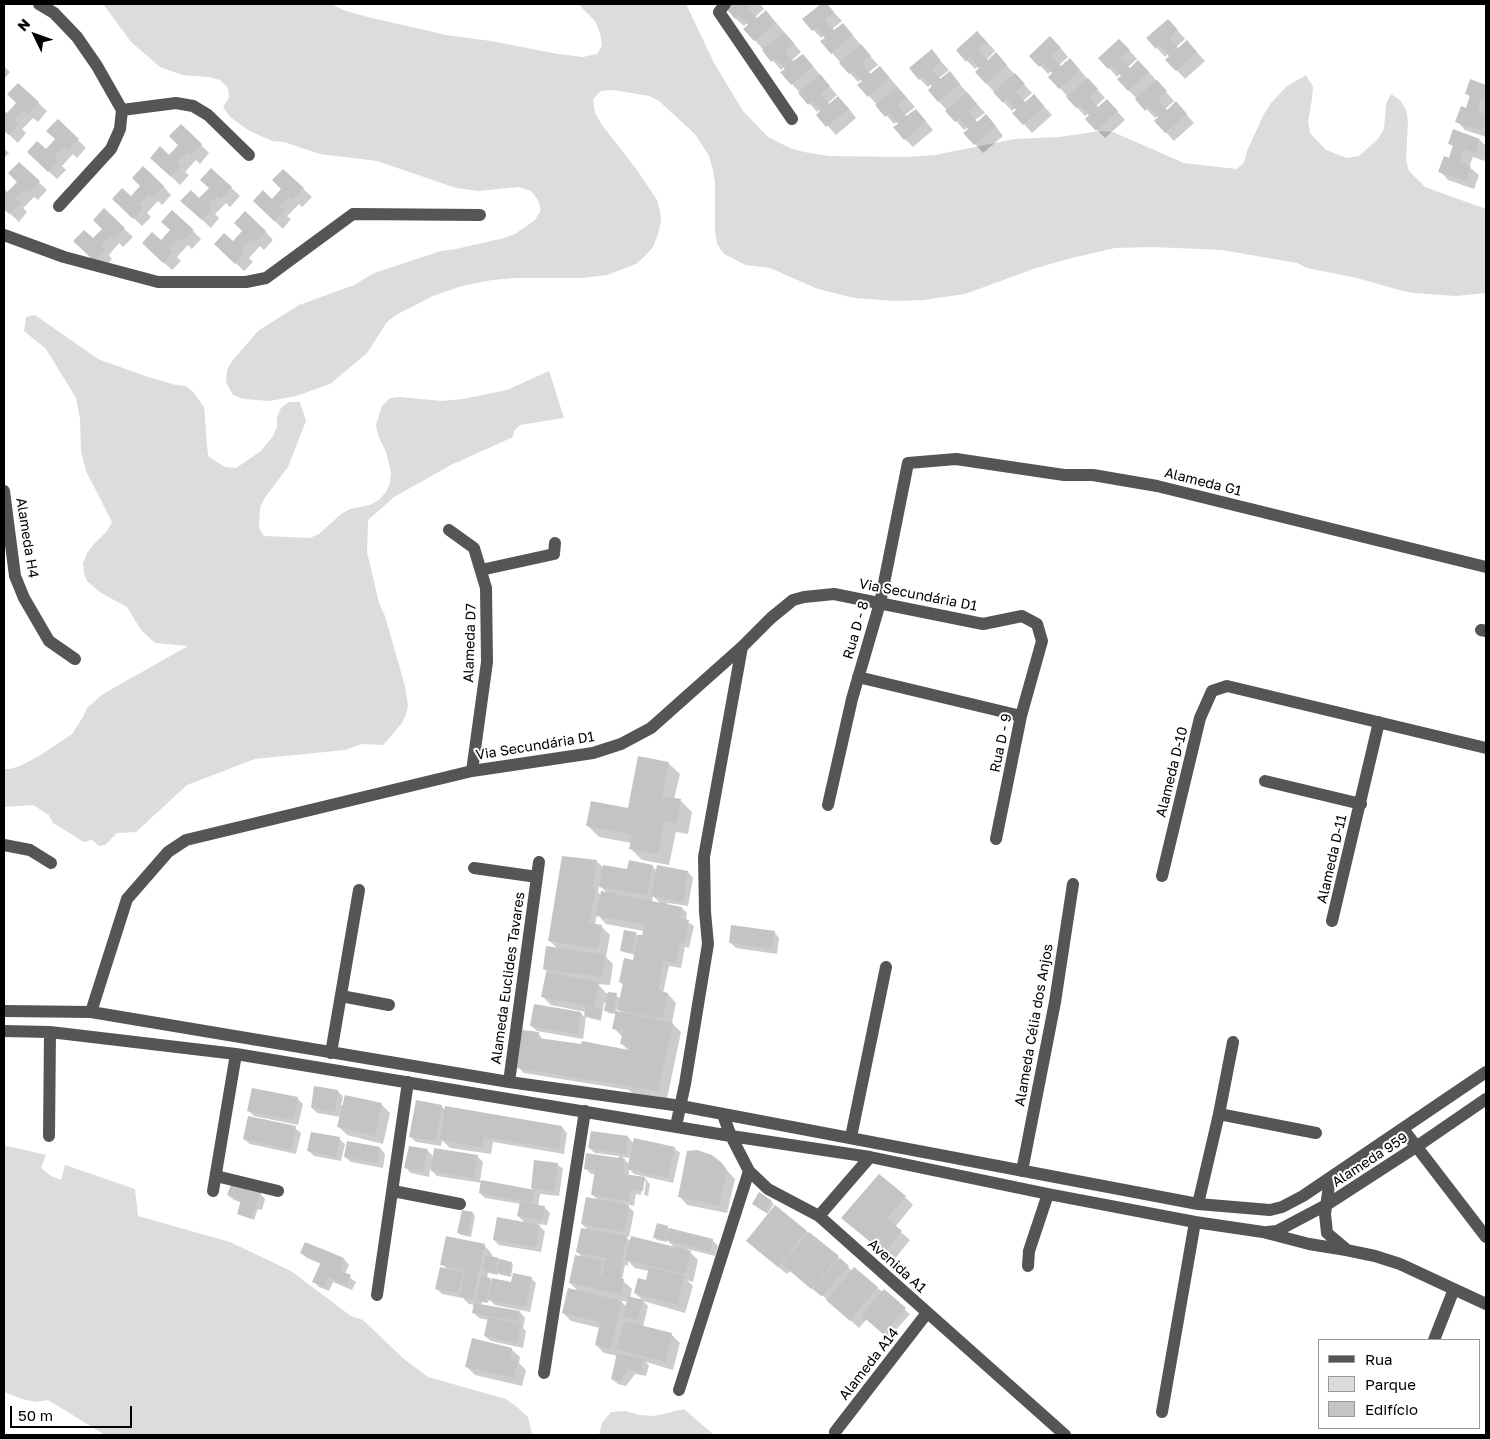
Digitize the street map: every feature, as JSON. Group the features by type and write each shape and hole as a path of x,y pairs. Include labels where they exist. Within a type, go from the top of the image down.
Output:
{"street":[{"path":"39,4 54,13 77,37 97,66 122,110 120,129 111,149 59,206"},
{"path":"725,4 719,12 792,119"},
{"path":"122,110 176,103 193,106 208,115 249,155"},
{"path":"4,235 64,257 158,282 246,282 266,278 353,214 480,215"},
{"name":"Alameda G1","path":"908,463 956,459 1064,475 1093,475 1157,486 1486,567"},
{"name":"Rua D - 8","path":"828,805 852,699 880,603 908,463"},
{"name":"Alameda H4","path":"4,492 16,576 24,598 49,641 75,658"},
{"name":"Alameda D7","path":"449,530 474,548 486,588 487,662 472,770"},
{"path":"481,570 554,554 556,543"},
{"name":"Via Secundária D1","path":"91,1012 127,898 168,852 186,840 472,770 593,753 621,744 652,728 793,600 834,594 983,624 1022,616 1037,624 1042,641 1039,655"},
{"path":"676,1126 708,944 705,912 704,858 742,647"},
{"name":"Rua D - 9","path":"996,839 1022,716 1039,655"},
{"path":"858,677 1022,716"},
{"name":"Alameda D-10","path":"1162,876 1200,718 1212,691 1227,686 1379,722"},
{"path":"1379,722 1486,748"},
{"name":"Alameda D-11","path":"1332,922 1379,722"},
{"name":"Alameda D-11","path":"1265,781 1360,804"},
{"path":"4,845 30,850 51,863"},
{"name":"Alameda Euclides Tavares","path":"509,1082 539,862"},
{"name":"Alameda Euclides Tavares","path":"474,868 537,878"},
{"name":"Alameda Célia dos Anjos","path":"1022,1171 1055,1002 1073,884"},
{"path":"331,1053 359,890"},
{"path":"851,1137 886,967"},
{"path":"341,996 389,1005"},
{"path":"4,1011 91,1012 509,1082 680,1106 1198,1204 1219,1114 1233,1042"},
{"path":"4,1031 50,1032 236,1054 730,1136 870,1157 1048,1194 1195,1222 1263,1232 1309,1244 1346,1250 1400,1264 1486,1304"},
{"path":"49,1136 50,1032"},
{"path":"213,1191 236,1054"},
{"name":"Alameda 959","path":"1198,1204 1270,1210 1282,1207 1303,1196 1486,1072"},
{"path":"377,1295 384,1235 393,1191 408,1082"},
{"name":"Alameda 959","path":"1263,1232 1277,1231 1328,1204 1486,1101"},
{"path":"544,1373 585,1112"},
{"path":"1219,1114 1316,1133"},
{"name":"Avenida A1","path":"723,1115 730,1136 749,1172 768,1189 819,1216 1058,1433"},
{"path":"1403,1129 1486,1237"},
{"path":"819,1216 870,1157"},
{"path":"679,1390 749,1172"},
{"path":"216,1176 278,1191"},
{"path":"1330,1178 1328,1204 1325,1214 1327,1233 1346,1250"},
{"path":"393,1191 460,1204"},
{"path":"1028,1266 1029,1251 1048,1194"},
{"path":"1162,1412 1195,1222"},
{"path":"1434,1339 1454,1289"},
{"name":"Alameda A14","path":"835,1432 927,1313"}],"green space":[{"path":"103,4 331,4 343,10 368,17 446,35 583,57 597,54 602,46 600,33 595,21 578,4 686,4 714,63 743,111 768,137 790,148 829,156 907,157 935,155 1015,139 1059,137 1101,131 1113,132 1184,163 1237,169 1244,162 1247,151 1271,103 1287,86 1306,75 1313,87 1308,122 1310,133 1326,150 1347,158 1359,156 1378,139 1384,129 1386,104 1391,94 1400,100 1406,110 1408,121 1406,160 1409,171 1425,187 1486,209 1486,293 1456,296 1414,293 1357,278 1307,268 1297,263 1222,250 1153,247 1115,248 1072,258 1036,268 965,294 924,300 895,301 854,298 818,289 770,268 746,265 724,254 717,244 715,232 715,183 713,170 709,156 695,134 659,101 649,96 614,90 601,91 593,99 595,113 657,200 660,211 661,222 653,247 636,264 607,275 582,278 515,278 462,286 433,296 396,315 387,322 367,353 330,384 296,396 270,401 244,399 233,395 226,382 227,370 232,361 258,331 299,305 354,285 374,273 441,251 515,234 535,220 541,210 538,200 531,191 519,187 479,191 456,188 377,161 320,154 284,142 272,141 248,130 230,117 223,107 229,98 228,88 220,80 182,75 160,67 131,42"},
{"path":"35,315 98,359 148,377 186,386 204,407 208,456 225,467 236,468 261,451 273,436 281,408 289,402 300,402 306,421 288,467 264,499 260,508 259,528 264,536 310,538 319,534 341,514 350,509 370,505 379,500 386,492 390,483 391,472 376,425 382,406 390,398 400,397 442,401 463,399 507,390 549,371 564,418 520,425 514,431 513,437 451,465 394,497 368,520 367,552 379,603 385,616 405,686 408,705 402,723 383,745 362,744 345,750 255,759 187,785 136,832 117,833 105,845 99,846 92,840 84,842 53,823 49,815 33,805 4,807 4,769 20,766 72,734 87,708 103,694 188,646 155,643 141,630 127,607 101,593 87,581 83,563 87,553 107,531 112,522 86,471 81,451 80,419 76,398 46,349 24,331 26,317"},
{"path":"7,1146 46,1155 41,1168 51,1176 61,1180 65,1165 135,1189 138,1216 230,1242 291,1271 351,1316 363,1320 404,1359 428,1377 506,1399 528,1417 532,1435 105,1435 48,1400 35,1402 4,1392 4,1147"},
{"path":"684,1409 714,1435 599,1435 602,1423 611,1412 626,1411 639,1415 654,1416"}],"building":[{"path":"729,4 752,4 748,8 757,18 766,10 776,23 754,41 743,29 748,25 739,15 735,19 725,7"},
{"path":"821,4 827,4 834,12 825,20 834,30 843,23 853,35 831,54 820,41 825,38 816,27 812,31 802,19"},
{"path":"1168,19 1178,30 1169,38 1178,48 1187,40 1197,52 1176,71 1165,60 1169,56 1160,45 1156,49 1146,38"},
{"path":"977,31 987,42 978,50 988,60 996,52 1007,65 986,84 975,72 979,68 970,58 966,62 956,50"},
{"path":"784,32 794,43 785,51 793,61 803,54 813,66 791,85 780,72 785,69 776,58 771,62 762,50"},
{"path":"1050,36 1061,48 1052,56 1061,66 1070,58 1080,70 1059,89 1048,77 1052,73 1043,63 1039,67 1029,56"},
{"path":"1119,39 1130,50 1120,58 1130,68 1138,60 1149,72 1128,91 1117,79 1121,76 1112,66 1108,69 1098,58"},
{"path":"861,44 871,56 862,63 870,74 880,66 890,78 868,97 857,85 862,81 853,71 849,74 839,63"},
{"path":"932,49 941,61 932,69 940,79 950,71 960,84 938,102 928,90 932,86 923,76 919,80 909,68"},
{"path":"1015,73 1025,84 1016,92 1025,102 1034,94 1044,106 1023,125 1012,113 1016,110 1007,99 1003,103 993,92"},
{"path":"820,74 830,86 821,94 829,104 838,96 849,109 826,127 816,115 820,111 812,101 808,105 798,93"},
{"path":"1088,78 1098,89 1089,97 1098,107 1107,99 1118,111 1096,131 1085,119 1089,115 1080,105 1076,108 1066,97"},
{"path":"1470,79 1486,85 1486,101 1481,99 1477,112 1486,115 1482,131 1455,122 1461,106 1466,108 1470,95 1465,94"},
{"path":"1157,80 1167,91 1158,100 1167,110 1176,101 1187,114 1165,133 1154,121 1158,117 1149,107 1145,111 1135,99"},
{"path":"18,83 39,102 28,114 24,110 15,120 19,124 9,135 4,131 4,110 7,113 16,103 7,94"},
{"path":"897,87 907,98 898,106 906,116 916,109 926,121 904,140 893,127 898,124 889,113 885,117 875,105"},
{"path":"967,92 977,104 968,111 977,122 986,114 996,126 974,145 963,133 968,129 959,119 955,122 945,111"},
{"path":"58,119 79,139 68,151 64,147 54,157 58,161 48,172 27,152 37,141 46,149 55,139 46,131"},
{"path":"181,124 202,144 191,156 187,152 177,162 181,166 171,177 150,158 160,146 169,155 178,145 169,136"},
{"path":"1453,129 1480,139 1475,153 1464,149 1459,162 1471,166 1466,181 1438,172 1444,156 1449,158 1453,145 1448,144"},
{"path":"19,162 40,181 29,193 25,189 16,199 20,203 9,214 4,209 4,188 7,192 17,182 8,173"},
{"path":"143,166 164,186 153,198 149,194 139,204 143,208 133,219 112,199 122,188 131,196 140,186 132,178"},
{"path":"211,168 232,187 221,199 217,196 208,205 212,209 202,220 180,201 191,190 199,198 209,188 200,180"},
{"path":"283,169 304,188 293,200 289,196 280,206 284,210 274,221 253,201 263,190 272,199 281,189 272,180"},
{"path":"104,208 125,228 114,240 110,236 101,246 105,250 94,261 73,241 84,230 93,238 102,229 93,220"},
{"path":"172,210 194,230 182,242 179,238 169,248 173,252 163,263 142,243 152,232 161,240 170,230 161,222"},
{"path":"245,211 266,231 255,243 251,239 241,249 245,252 235,264 214,244 224,233 233,241 242,231 234,223"},
{"path":"638,756 669,762 662,796 681,799 677,824 664,821 658,854 629,849 632,835 586,826 591,801 628,808"},
{"path":"562,856 597,860 593,887 596,888 589,923 602,925 598,949 548,941"},
{"path":"629,860 653,865 647,895 599,887 603,865 627,869"},
{"path":"657,865 688,871 683,902 651,896"},
{"path":"601,891 682,907 680,918 689,920 684,943 680,942 676,964 664,961 658,990 668,993 663,1019 617,1010 623,983 619,982 624,958 633,960 638,935 642,935 645,924 596,916"},
{"path":"731,925 775,931 772,949 729,943"},
{"path":"624,930 636,932 632,953 620,951"},
{"path":"546,946 605,955 602,977 543,969"},
{"path":"546,972 599,982 594,1007 541,997"},
{"path":"608,992 617,993 613,1012 604,1011"},
{"path":"534,1004 581,1012 578,1034 530,1026"},
{"path":"586,1006 601,1010 599,1019 584,1015"},
{"path":"616,1011 673,1023 658,1091 517,1068 522,1030 539,1032 538,1038 581,1044 582,1041 629,1050 630,1046 620,1044 623,1031 612,1029"},
{"path":"314,1086 338,1090 335,1112 311,1108"},
{"path":"252,1088 298,1097 293,1120 247,1111"},
{"path":"345,1095 382,1103 375,1136 337,1127"},
{"path":"416,1100 442,1105 436,1141 409,1137"},
{"path":"445,1106 562,1126 559,1149 484,1137 482,1147 440,1140"},
{"path":"248,1116 296,1126 291,1150 243,1139"},
{"path":"591,1131 628,1136 626,1154 588,1148"},
{"path":"311,1132 340,1137 336,1157 307,1151"},
{"path":"634,1138 675,1147 668,1178 627,1169"},
{"path":"347,1141 380,1147 377,1163 344,1157"},
{"path":"409,1146 428,1149 423,1172 404,1168"},
{"path":"434,1148 478,1155 474,1178 431,1171"},
{"path":"697,1150 712,1155 727,1170 719,1206 678,1197 687,1151"},
{"path":"586,1153 625,1159 623,1174 645,1177 643,1191 631,1189 629,1201 591,1195 595,1170 584,1169"},
{"path":"534,1160 558,1163 554,1191 531,1188"},
{"path":"879,1174 906,1196 887,1219 902,1231 884,1253 841,1218"},
{"path":"481,1180 535,1190 533,1203 479,1193"},
{"path":"232,1182 261,1192 251,1219 237,1214 241,1200 227,1195"},
{"path":"759,1192 772,1201 765,1212 752,1204"},
{"path":"586,1197 629,1205 624,1232 581,1224"},
{"path":"520,1202 545,1206 542,1221 517,1216"},
{"path":"775,1205 807,1231 778,1267 746,1241"},
{"path":"462,1210 473,1212 468,1235 457,1233"},
{"path":"497,1217 540,1225 536,1247 493,1240"},
{"path":"657,1223 668,1226 665,1240 653,1238"},
{"path":"581,1228 627,1236 622,1261 576,1252"},
{"path":"669,1228 713,1239 710,1252 666,1240"},
{"path":"809,1232 839,1256 811,1289 782,1264"},
{"path":"446,1236 485,1244 473,1299 459,1296 465,1270 440,1265"},
{"path":"631,1236 691,1251 685,1274 625,1260"},
{"path":"305,1242 344,1258 340,1270 325,1265 351,1275 347,1285 328,1277 324,1287 312,1282 321,1262 300,1253"},
{"path":"486,1255 499,1258 495,1273 483,1270"},
{"path":"575,1255 603,1261 600,1274 602,1275 605,1258 623,1262 620,1278 624,1279 621,1294 569,1283"},
{"path":"840,1258 849,1266 822,1296 813,1288"},
{"path":"500,1259 512,1262 509,1275 497,1273"},
{"path":"440,1267 463,1272 458,1293 435,1289"},
{"path":"649,1267 685,1276 677,1305 634,1293 638,1278 646,1280"},
{"path":"854,1267 878,1287 850,1321 826,1300"},
{"path":"513,1273 532,1277 525,1307 488,1300 492,1278 511,1282"},
{"path":"481,1276 491,1278 486,1302 476,1300"},
{"path":"568,1288 622,1301 610,1349 595,1345 600,1322 562,1313"},
{"path":"884,1289 906,1308 883,1334 861,1315"},
{"path":"628,1296 643,1300 638,1320 623,1317"},
{"path":"474,1303 520,1311 518,1321 472,1313"},
{"path":"488,1317 521,1324 517,1343 484,1336"},
{"path":"624,1321 672,1333 665,1362 616,1349"},
{"path":"472,1338 512,1348 510,1358 518,1360 514,1378 465,1367"},
{"path":"617,1353 644,1359 641,1372 629,1369 620,1381 611,1379"}]}
